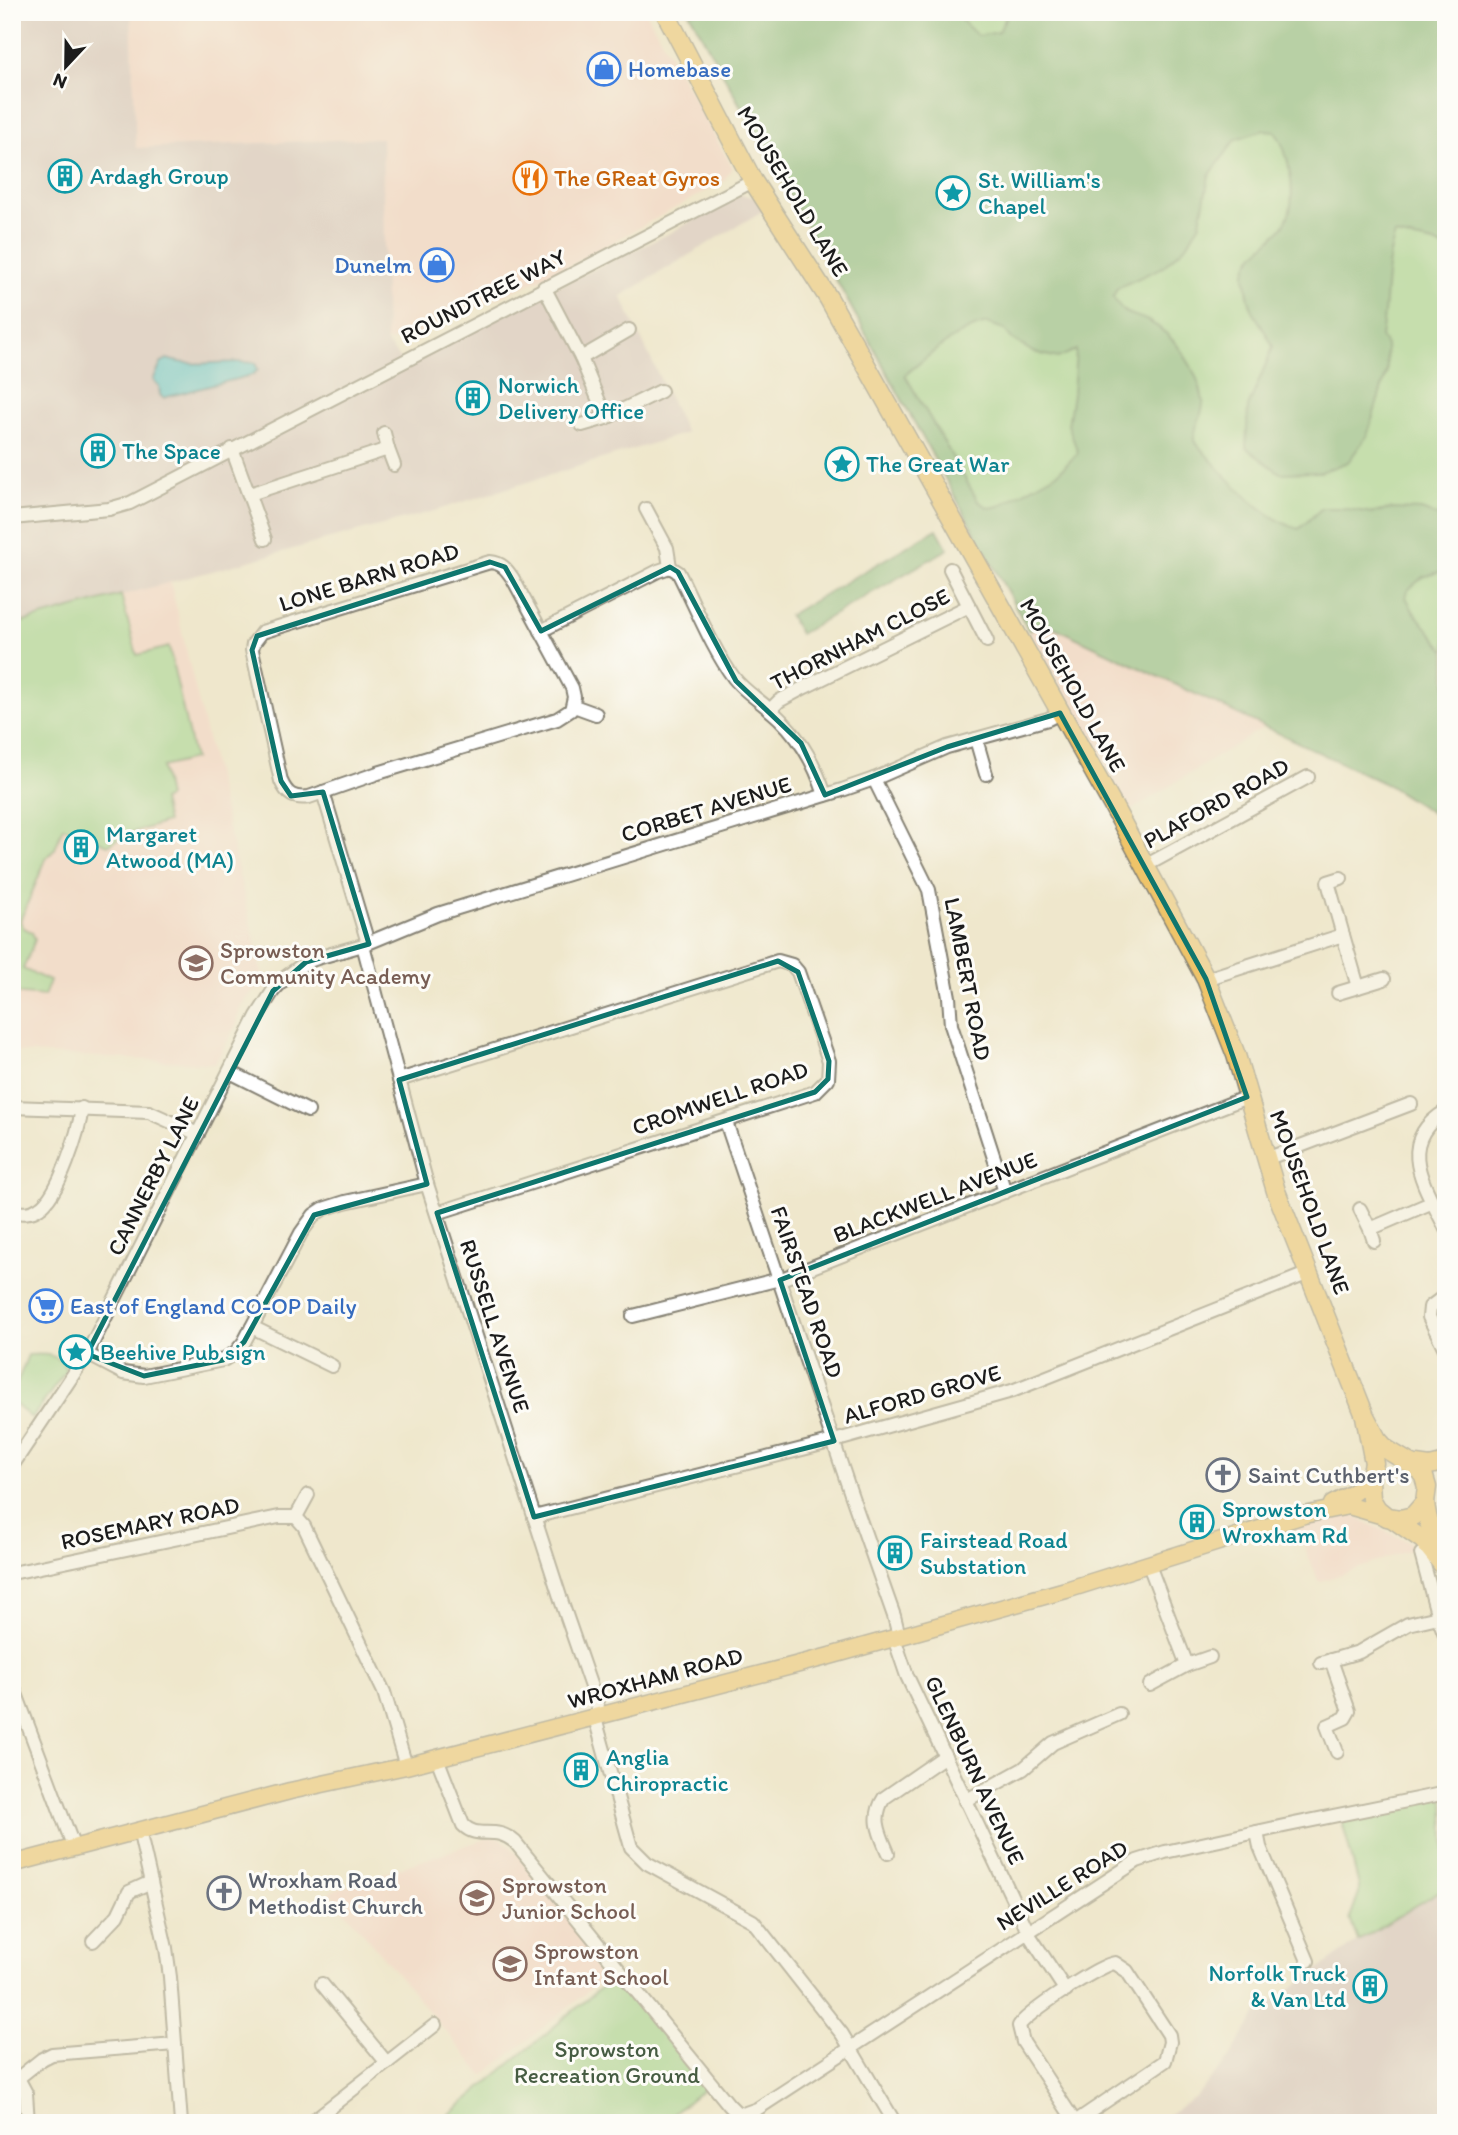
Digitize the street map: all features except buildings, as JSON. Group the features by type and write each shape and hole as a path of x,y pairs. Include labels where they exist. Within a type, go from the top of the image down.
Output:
{"highway":[{"name":"MOUSEHOLD LANE","path":"665,12 753,181 829,299 1206,979 1223,1017 1266,1159 1365,1416 1386,1450 1419,1469 1424,1477 1429,1526 1446,1551"},
{"name":"MOUSEHOLD LANE","path":"1365,1416 1373,1449 1371,1499 1377,1509 1390,1518"},
{"path":"1371,1477 1387,1463 1407,1462"},
{"path":"1390,1518 1413,1516 1426,1499"},
{"path":"1390,1518 1423,1540 1446,1569"}],"main road":[{"path":"1407,1462 1430,1466 1446,1462"},
{"path":"1426,1499 1437,1478 1446,1470"},
{"name":"WROXHAM ROAD","path":"12,1864 290,1791 405,1766 598,1717 1027,1602 1304,1515 1353,1493 1371,1477"},
{"name":"WROXHAM ROAD","path":"1304,1515 1349,1506 1390,1518"}],"street":[{"name":"ROUNDTREE WAY","path":"12,518 119,507 753,181"},
{"path":"544,287 581,358 606,418"},
{"path":"581,358 629,330"},
{"path":"582,425 606,418 660,391"},
{"path":"384,433 394,465"},
{"path":"232,449 265,539"},
{"path":"250,494 388,449"},
{"path":"646,509 667,548 670,567"},
{"name":"LONE BARN ROAD","path":"490,562 498,562 505,567 541,631 575,697 573,706 566,715 290,800 281,780 252,650 253,643 262,632 490,562"},
{"path":"541,631 665,567 670,567 678,572 728,669 801,743 813,762 825,795"},
{"name":"THORNHAM CLOSE","path":"950,569 987,641"},
{"name":"THORNHAM CLOSE","path":"770,710 779,701 805,687 969,607"},
{"path":"573,706 596,713"},
{"name":"CORBET AVENUE","path":"366,944 449,911 825,795 874,779 947,747 1048,719 1060,713"},
{"path":"976,739 986,774"},
{"name":"PLAFORD ROAD","path":"1145,866 1308,777"},
{"name":"LAMBERT ROAD","path":"874,779 929,890 949,997 951,1025 1005,1192"},
{"path":"323,792 366,944"},
{"path":"1341,878 1322,885 1343,934 1358,987"},
{"path":"1206,979 1343,934"},
{"name":"CANNERBY LANE","path":"12,1466 87,1354 257,1016 273,990 306,962 366,944"},
{"name":"RUSSELL AVENUE","path":"366,944 427,1184 598,1717 626,1838 647,1863 753,1921 850,2048 895,2123"},
{"name":"CROMWELL ROAD","path":"399,1080 769,963 785,962 798,972 829,1060 828,1079 815,1092 436,1213"},
{"path":"1338,993 1384,979"},
{"path":"230,1072 308,1111"},
{"name":"BLACKWELL AVENUE","path":"633,1316 780,1280 1247,1097"},
{"path":"1266,1159 1411,1104"},
{"path":"12,1107 149,1112 198,1133"},
{"path":"12,1212 27,1213 38,1209 48,1200 77,1135 82,1108"},
{"path":"1446,1111 1421,1135 1417,1150 1422,1184 1446,1229"},
{"name":"FAIRSTEAD ROAD","path":"726,1122 894,1616 896,1637"},
{"path":"87,1354 123,1373 144,1377 223,1360 244,1342 301,1233 314,1214 345,1202 427,1184"},
{"path":"1360,1209 1372,1235 1433,1202"},
{"name":"ALFORD GROVE","path":"534,1517 834,1441 1021,1388 1308,1273"},
{"path":"1446,1295 1430,1307 1429,1317 1446,1351"},
{"path":"252,1327 332,1366"},
{"path":"308,1495 296,1517 304,1526 384,1692 405,1766"},
{"name":"ROSEMARY ROAD","path":"12,1573 279,1517 296,1517"},
{"path":"1421,1554 1437,1617 1446,1637"},
{"path":"1149,1565 1187,1665"},
{"path":"1336,1752 1327,1726 1345,1718 1349,1711 1326,1662 1359,1652 1408,1623 1437,1617"},
{"name":"GLENBURN AVENUE","path":"896,1637 907,1676 965,1801 1028,1931 1066,1991"},
{"path":"1150,1685 1187,1665 1210,1657"},
{"path":"12,1683 74,1848"},
{"path":"965,1801 1023,1769 1053,1743 1113,1720"},
{"path":"888,1853 876,1818 879,1806 884,1798 945,1756"},
{"path":"438,1758 463,1825 469,1831 477,1833 496,1831 514,1842 729,2105 745,2118"},
{"name":"NEVILLE ROAD","path":"745,2118 1137,1861 1165,1852 1446,1793"},
{"path":"139,1830 166,1948 181,2123"},
{"path":"1257,1832 1260,1846 1308,1961"},
{"path":"93,1941 118,1915 129,1892 151,1882"},
{"path":"1115,1963 1127,1971 1169,2035 1170,2042 1166,2061 1075,2123 1023,2042 1019,2026 1029,2014 1066,1991 1100,1968 1115,1963"},
{"path":"321,1984 387,2063"},
{"path":"310,2123 435,2025"},
{"path":"28,2123 26,2093 15,2080 42,2059 52,2054 175,2044"}],"highlighted area":[{"path":"490,562 505,567 541,631 670,567 678,572 736,681 801,743 825,795 947,747 1060,713 1206,979 1247,1097 780,1280 834,1441 534,1517 437,1213 815,1092 828,1079 829,1061 798,972 778,961 399,1080 427,1184 314,1215 244,1342 223,1360 144,1376 87,1354 273,991 306,962 369,944 323,792 291,796 281,781 252,650 257,636"}],"shaded area":[{"path":"12,12 131,12 136,148 382,138 386,342 405,365 456,335 670,233 739,194 754,197 764,210 621,296 686,433 434,511 12,625"},
{"path":"131,12 646,12 732,167 724,181 577,262 409,339 386,342 382,138 136,148"},
{"path":"170,581 266,989 252,992 240,1008 237,1023 215,1064 12,1052 12,625"},
{"path":"1041,621 1264,727 1128,812 1029,631"},
{"path":"1339,1513 1349,1514 1419,1547 1319,1582 1296,1528"},
{"path":"491,1837 500,1838 510,1846 612,1972 483,2076 329,1892"},
{"path":"1446,1887 1446,2121 1169,2123 1165,2117 1194,2098 1229,2059 1258,2012 1358,1941"}],"green space":[{"path":"689,12 1446,12 1446,822 1388,785 1041,621 1029,631"},
{"path":"689,12 958,12 961,20 978,36 998,32 1009,12 1446,12 1446,249 1434,243 1395,235 1389,260 1381,337 1386,345 1387,371 1367,436 1348,462 1321,472 1280,473 1246,448 1248,407 1273,347 1251,306 1245,273 1252,258 1285,223 1291,201 1288,163 1275,131 1263,130 1236,139 1209,176 1200,223 1188,244 1163,267 1117,288 1113,297 1125,312 1148,321 1168,335 1184,354 1196,377 1203,400 1194,441 1242,492 1270,515 1299,529 1322,508 1373,513 1392,509 1421,510 1446,519 1446,570 1423,577 1408,590 1406,597 1413,611 1446,651 1446,822 1388,785 1041,621 1029,631","holes":["987,323 1004,329 1012,339 1033,352 1058,358 1076,350 1068,425 1078,453 1059,472 999,506 989,508 978,501 905,375 943,344 965,331"]},
{"path":"937,529 948,549 800,634 789,615"},
{"path":"121,595 137,655 169,647 194,759 162,767 168,797 162,800 167,822 127,834 108,845 63,827 55,849 46,859 20,921 24,928 32,932 35,940 23,969 50,981 44,996 12,993 12,625"},
{"path":"28,1355 57,1358 66,1371 32,1418 12,1402"},
{"path":"1444,1795 1446,1887 1358,1941 1350,1918 1359,1886 1341,1817"},
{"name":"Sprowston Recreation Ground","path":"616,1975 707,2086 662,2123 439,2123"}],"water":[{"path":"167,359 200,364 255,363 258,370 252,375 163,398 159,386 153,380 162,362"}],"place":[{"name":"Homebase","path":"604,69"},
{"name":"Ardagh Group","path":"65,176"},
{"name":"The GReat Gyros","path":"530,178"},
{"name":"St. William's Chapel","path":"953,193"},
{"name":"Dunelm","path":"437,265"},
{"name":"Norwich Delivery Office","path":"473,398"},
{"name":"The Space","path":"98,451"},
{"name":"The Great War","path":"842,464"},
{"name":"Margaret Atwood (MA)","path":"81,847"},
{"name":"Sprowston Community Academy","path":"196,963"},
{"name":"East of England CO-OP Daily","path":"46,1306"},
{"name":"Beehive Pub sign","path":"76,1352"},
{"name":"Saint Cuthbert's","path":"1223,1475"},
{"name":"Sprowston Wroxham Rd","path":"1197,1522"},
{"name":"Fairstead Road Substation","path":"895,1553"},
{"name":"Anglia Chiropractic","path":"581,1770"},
{"name":"Wroxham Road Methodist Church","path":"224,1893"},
{"name":"Sprowston Junior School","path":"477,1898"},
{"name":"Sprowston Infant School","path":"510,1964"},
{"name":"Norfolk Truck & Van Ltd","path":"1370,1986"}]}
